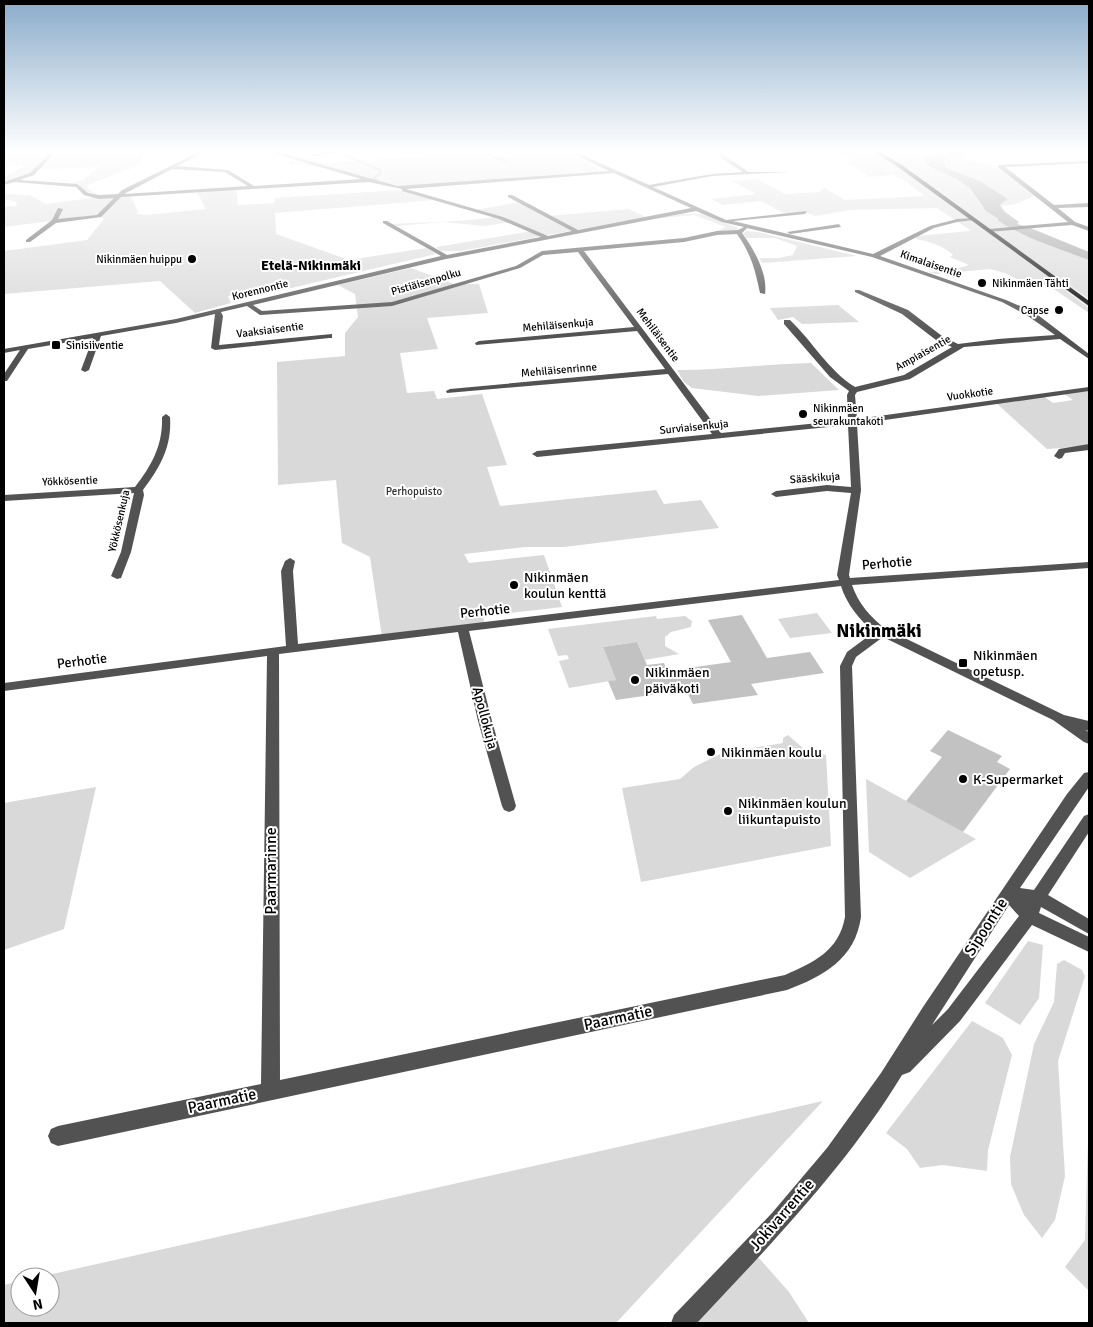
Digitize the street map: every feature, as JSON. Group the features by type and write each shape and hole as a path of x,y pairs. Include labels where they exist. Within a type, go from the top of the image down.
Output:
{"main road":[{"path":"962,212 1089,304"}],"street":[{"path":"54,222 59,212"},
{"path":"28,241 54,222 99,216 103,212"},
{"path":"479,212 501,218 558,241"},
{"path":"540,212 578,232"},
{"name":"Korennontie","path":"4,351 97,336 217,311 446,256 681,212"},
{"name":"Kimalaisentie","path":"703,212 724,221 874,256 1004,301 1031,314 1089,357"},
{"path":"724,221 758,215 805,212"},
{"path":"1059,212 1073,223 1089,229"},
{"path":"874,256 946,221 972,219"},
{"path":"385,222 446,256"},
{"path":"989,231 1073,223"},
{"path":"782,234 839,226"},
{"path":"750,227 739,232 752,251 757,264 763,293"},
{"name":"Pistiäisenpolku","path":"248,304 260,313 392,304 518,266 542,252 684,240 716,233 739,232"},
{"path":"565,244 579,249"},
{"name":"Mehiläisentie","path":"579,249 718,435"},
{"path":"857,292 905,312 939,338 957,347"},
{"name":"Vaaksiaisentie","path":"217,311 219,316 215,348 329,336"},
{"path":"787,322 800,335 818,360 842,383 854,390 851,395 854,422 856,490 843,575 850,597 871,624 882,632 1058,717 1089,739"},
{"name":"Mehiläisenkuja","path":"478,343 640,329"},
{"path":"85,370 97,336"},
{"name":"Ampiaisentie","path":"854,390 907,377 957,347 998,341 1062,337"},
{"path":"4,379 23,354 25,348"},
{"name":"Mehiläisenrinne","path":"450,391 670,371"},
{"name":"Vuokkotie","path":"854,422 1089,389"},
{"name":"Yökkösenkuja","path":"117,576 126,552 139,495 138,490 162,455 168,428 166,418"},
{"name":"Surviaisenkuja","path":"537,454 854,422"},
{"path":"1059,456 1062,451 1089,446"},
{"name":"Sääskikuja","path":"776,494 827,488 856,490"},
{"name":"Yökkösentie","path":"4,498 138,490"},
{"path":"290,561 287,571 292,649"},
{"name":"Perhotie","path":"4,687 273,651 844,582 1089,565"},
{"name":"Apollokuja","path":"463,629 485,721 509,806"},
{"name":"Paarmatie","path":"58,1136 787,982 812,970 834,955 849,936 853,917 846,666 851,654 882,632"},
{"name":"Paarmarinne","path":"270,1091 273,651"},
{"path":"1058,717 1089,726"},
{"name":"Sipoontie","path":"873,1100 888,1080 929,1013 1008,893 1072,798 1089,777"},
{"name":"Sipoontie","path":"888,1080 954,1015 1029,916 1038,897 1089,820"},
{"path":"1008,893 1038,897 1089,927"},
{"path":"1008,893 1029,916 1089,945"},
{"name":"Jokivarrentie","path":"682,1323 779,1220 834,1154 873,1100"}],"green space":[{"path":"4,212 138,212 136,214 146,215 177,212 288,212 275,213 276,234 349,260 426,248 436,254 270,293 267,291 228,296 231,303 195,313 160,281 4,294 4,251 87,240 104,219 97,215 4,227"},
{"path":"481,212 540,212 548,216 595,212 635,212 646,217 461,251 440,251 436,247 533,231 510,222 485,226 443,222 397,226 393,224 495,217"},
{"path":"782,212 838,212 815,216 805,212"},
{"path":"943,212 990,212 999,219 997,220 1008,226 1054,247 1089,260 1089,299 1068,284 1058,285 1089,308 1089,313 1048,285 1030,286 1005,273 990,269 936,274 929,272 952,270 969,265 950,257 953,255 941,247 916,239 918,236 970,230"},
{"path":"682,214 702,214 739,228 733,232 714,232 726,227 694,215 651,219"},
{"path":"747,231 857,256 762,263 759,258 779,258 793,255 797,246 775,238 746,238 743,233"},
{"name":"Perhopuisto","path":"411,268 454,284 479,284 488,313 427,318 438,349 400,353 407,393 434,391 437,399 482,394 507,465 487,467 500,506 656,490 664,504 701,500 719,528 564,547 525,547 464,554 469,563 544,555 562,607 483,616 485,627 382,637 370,557 342,543 336,480 278,485 277,362 345,356 345,333 358,317 355,294 338,285"},
{"path":"838,305 859,322 802,324 793,317 778,320 770,308"},
{"path":"811,363 839,390 758,396 692,388 684,382 677,370 711,369"},
{"path":"1089,389 1089,446 1047,449 995,402 1042,395 1053,403 1073,400 1063,393"},
{"path":"817,613 832,633 790,638 778,619"},
{"path":"656,616 657,619 685,616 692,621 691,627 671,632 665,637 665,646 679,654 645,660 637,642 603,647 616,680 569,688 559,661 569,659 567,655 558,656 548,629"},
{"name":"Nikinmäen koulun liikuntapuisto","path":"788,735 803,748 826,755 831,846 641,882 622,788 680,779 694,767 722,753 783,743 783,738"},
{"path":"866,779 976,839 910,878 869,852"},
{"path":"96,787 64,929 4,950 4,803"},
{"path":"1028,941 1043,945 1039,998 1020,1025 985,1003"},
{"path":"1064,960 1082,970 1085,976 1058,1061 1065,1176 1055,1220 1042,1238 1024,1215 1011,1184 1010,1157 1034,1044 1054,1002 1057,964"},
{"path":"972,1021 1003,1038 1012,1055 988,1150 987,1171 943,1165 920,1168 907,1149 886,1133"},
{"path":"823,1101 616,1323 4,1323 4,1285 10,1284 10,1317 60,1317 60,1272"},
{"path":"1089,1107 1089,1291 1065,1267 1085,1240"},
{"path":"751,1249 789,1292 809,1323 682,1323"}],"shaded area":[{"path":"988,212 1005,212 1019,222 1017,224 1089,252 1089,260 1030,238 997,220 999,219"}],"building":[{"path":"742,615 767,658 810,652 824,673 751,684 758,695 693,704 686,690 616,700 608,681 616,680 603,647 637,642 647,665 664,663 667,671 731,662 708,620"},
{"name":"K-Supermarket","path":"948,730 1002,756 997,762 1010,769 963,832 906,801 942,757 930,751"}],"place":[{"name":"Nikinmäen huippu","path":"192,259"},
{"name":"Nikinmäen Tähti","path":"982,283"},
{"name":"Capse","path":"1059,310"},
{"name":"Sinisiiventie","path":"56,345"},
{"name":"Nikinmäen seurakuntakoti","path":"803,414"},
{"name":"Nikinmäen koulun kenttä","path":"514,585"},
{"name":"Nikinmäen opetusp.","path":"963,663"},
{"name":"Nikinmäen päiväkoti","path":"635,680"},
{"name":"Nikinmäen koulu","path":"711,752"},
{"name":"K-Supermarket","path":"963,779"},
{"name":"Nikinmäen koulun liikuntapuisto","path":"728,811"}],"district":[{"name":"Etelä-Nikinmäki","path":"311,265"},
{"name":"Nikinmäki","path":"879,631"}]}
